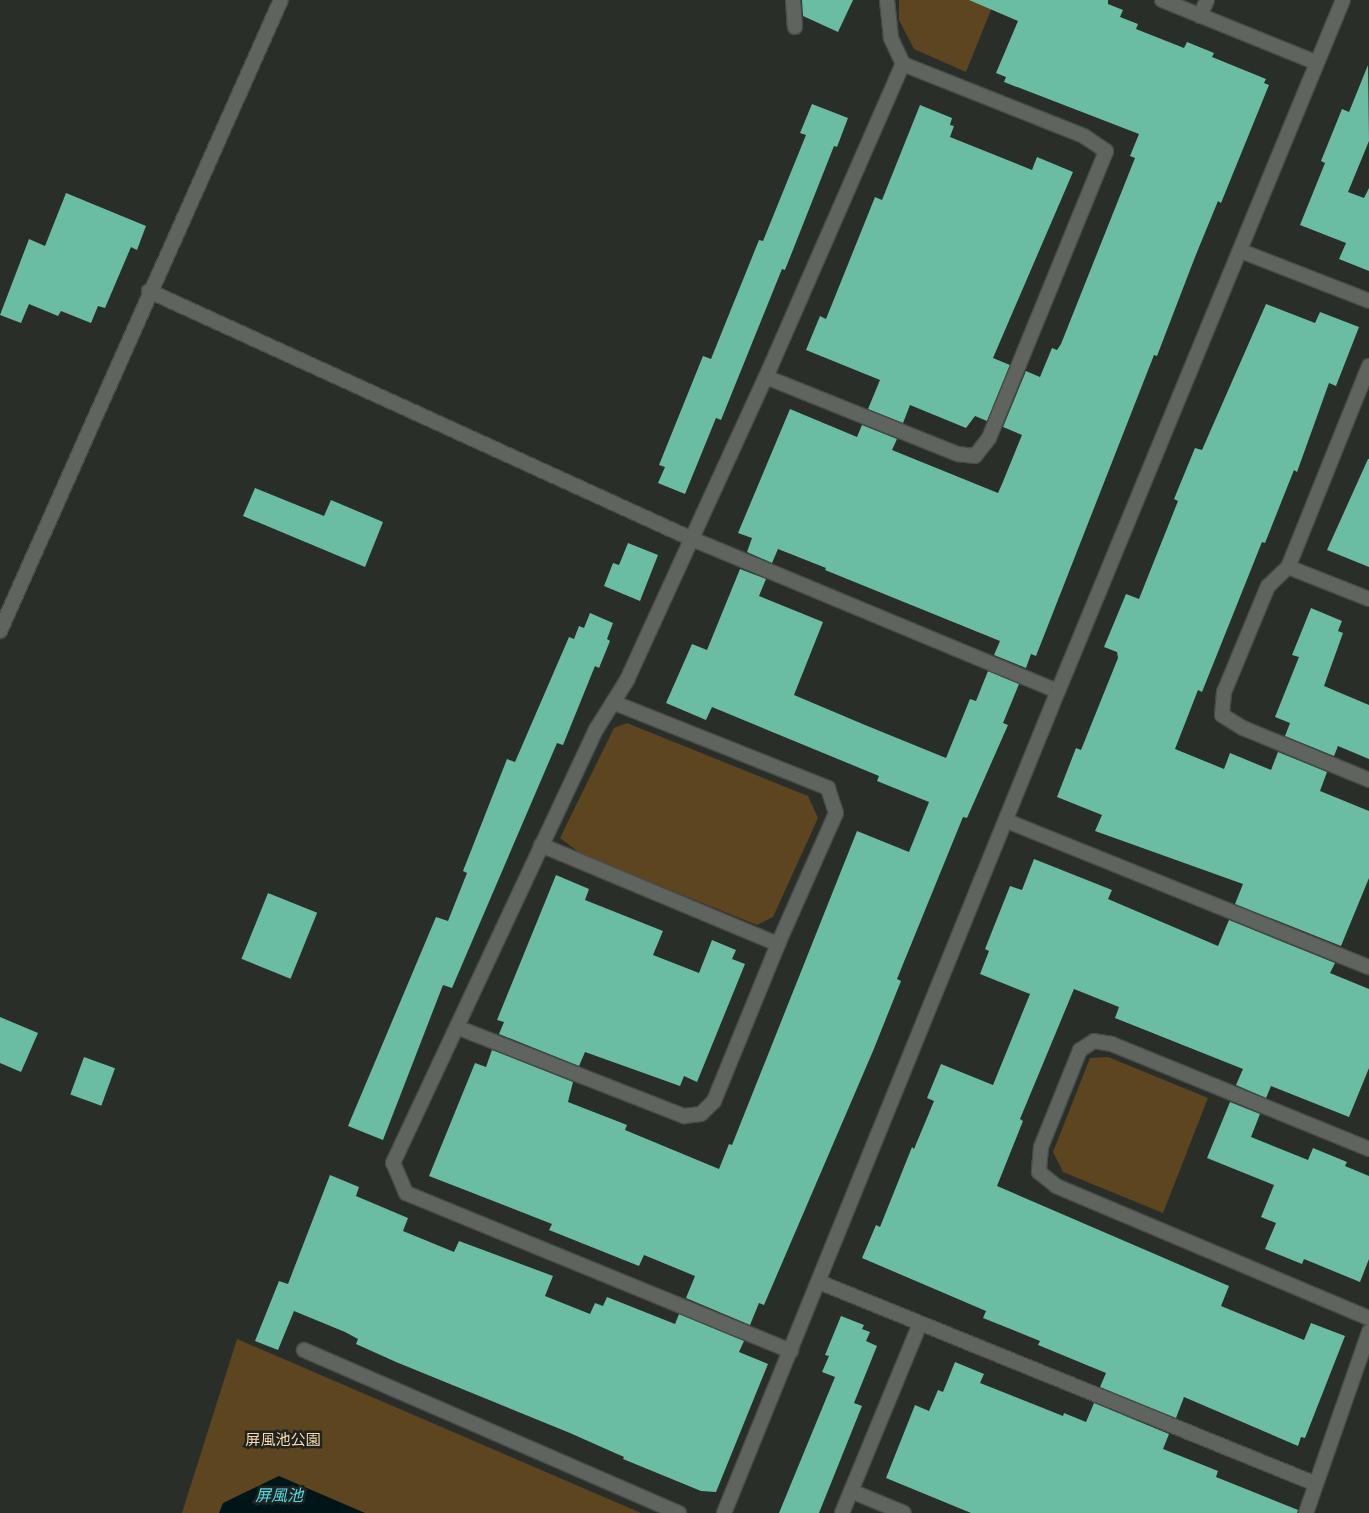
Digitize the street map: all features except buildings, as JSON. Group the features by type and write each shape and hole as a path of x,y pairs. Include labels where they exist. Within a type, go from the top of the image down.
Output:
{"street":[{"path":"0,631 149,291 281,0"},
{"path":"793,0 794,27"},
{"path":"766,377 958,454 975,456 989,438 1106,151 1084,136 903,64 891,38 887,0"},
{"path":"1162,0 1317,63"},
{"path":"1200,16 1206,0"},
{"path":"724,1513 1007,821 1058,691 1343,0"},
{"path":"791,1351 406,1193 393,1163 459,1028 541,845 597,728 614,704 692,539 766,377 903,64"},
{"path":"1241,251 1369,301"},
{"path":"149,291 692,539 1058,691"},
{"path":"1369,366 1288,567 1268,586 1224,692 1222,715 1243,728 1369,780"},
{"path":"1288,567 1369,599"},
{"path":"459,1028 684,1116 701,1114 714,1101 778,944 836,814 828,788 614,704"},
{"path":"1007,821 1369,967"},
{"path":"541,845 778,944"},
{"path":"1369,1149 1112,1044 1094,1041 1080,1050 1041,1147 1039,1172 1056,1186 1369,1318"},
{"path":"819,1282 919,1326 1316,1484"},
{"path":"842,1513 919,1326"},
{"path":"1306,1513 1369,1332"},
{"path":"304,1350 679,1513"},
{"path":"851,1491 904,1513"}],"green space":[{"path":"899,0 995,0 966,72 914,49 899,20"},
{"path":"627,723 808,796 818,818 773,917 757,925 581,854 560,838 614,728"},
{"path":"1108,1057 1208,1098 1163,1213 1063,1172 1053,1152 1090,1058"},
{"name":"屏風池公園","path":"237,1339 641,1513 182,1513"}],"water":[{"name":"屏風池","path":"279,1476 365,1513 219,1513 223,1503"}]}
